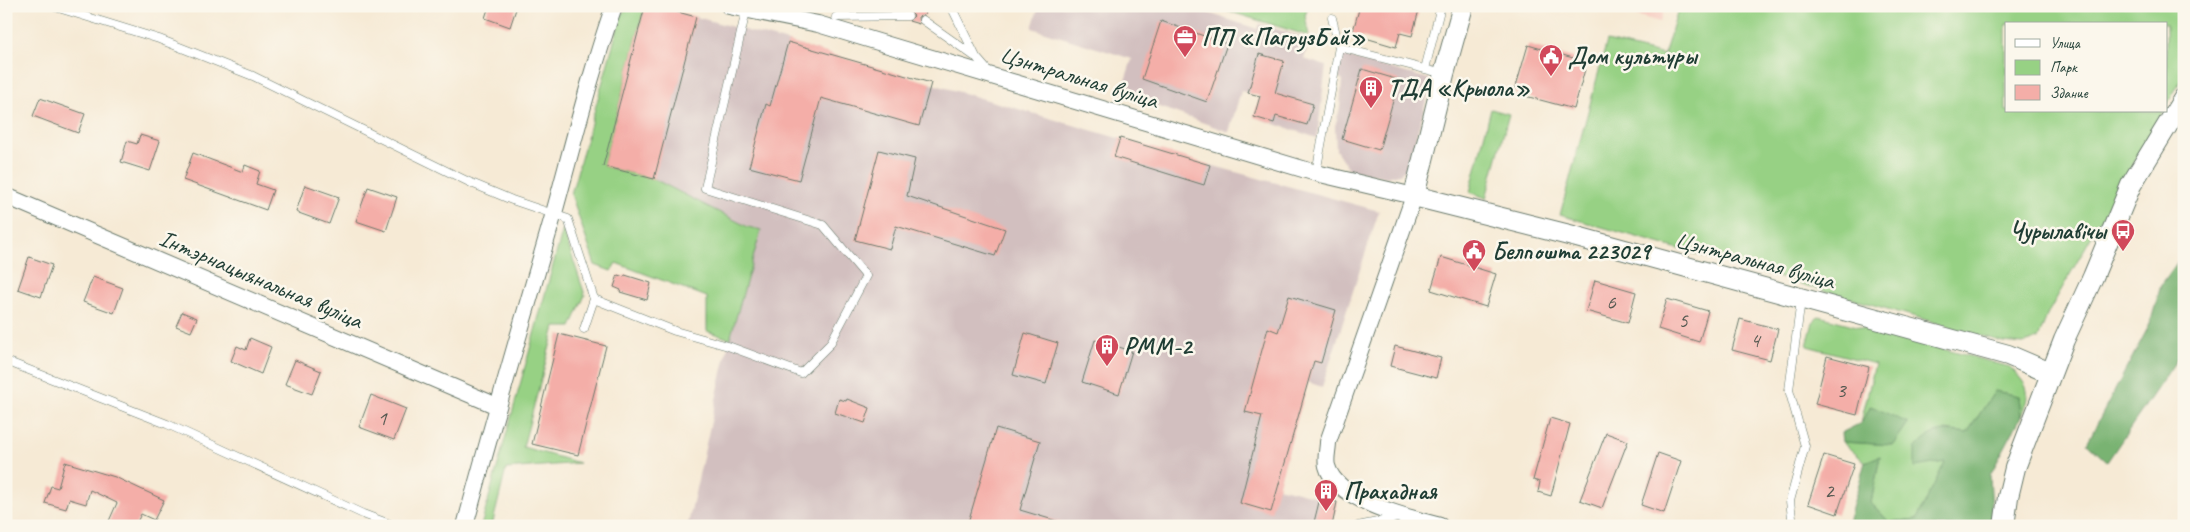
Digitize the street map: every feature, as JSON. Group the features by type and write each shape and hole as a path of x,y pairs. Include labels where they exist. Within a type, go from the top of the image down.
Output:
{"street":[{"path":"465,526 497,406 596,58 614,6"},
{"name":"Цэнтральная вуліца","path":"729,6 746,11 818,24 1316,173 1577,237 1801,298 2008,355 2050,373"},
{"path":"1440,526 1407,517 1357,497 1337,483 1327,466 1328,442 1414,196 1434,72 1463,6"},
{"path":"2004,526 2015,468 2050,373 2093,277 2131,185 2184,98"},
{"name":"Інтэрнацыянальная вуліца","path":"6,196 497,406"}],"lane":[{"path":"52,6 159,39 253,76 469,182 512,200 568,219 594,299 584,329"},
{"path":"818,24 836,17 853,6"},
{"path":"951,6 976,58"},
{"path":"1339,47 1434,72 1441,6"},
{"path":"594,299 675,331 728,346 801,373 830,344 866,276 823,225 705,188 746,11"},
{"path":"836,17 908,16"},
{"path":"1316,173 1339,47 1332,18"},
{"path":"923,20 976,58 993,77"},
{"path":"1793,526 1790,501 1805,446 1789,390 1801,298"},
{"path":"6,361 167,424 363,514 395,526"},
{"path":"1358,526 1407,517"}],"shaded area":[{"path":"645,6 656,6 788,42 1210,165 1379,211 1322,387 1308,382 1278,487 1337,502 1332,526 688,524 728,346 760,231 603,166"},
{"path":"1039,6 1187,6 1257,29 1259,24 1310,39 1304,59 1326,66 1317,138 1254,117 1260,96 1241,91 1229,132 1121,93 1132,59 1032,28"},
{"path":"1602,6 1665,6 1660,22"},
{"path":"1344,56 1432,80 1407,169 1399,174 1387,177 1349,170 1336,150 1335,126 1340,108 1342,80 1338,78 1339,61"}],"green space":[{"path":"630,6 645,6 603,166 654,179 748,227 761,230 730,339 707,331 707,297 616,263 611,271 595,265 571,194 622,13"},
{"path":"1212,6 1308,6 1305,16 1309,36"},
{"path":"1679,6 2184,6 2184,75 2168,103 2168,22 2005,22 2005,112 2162,112 2048,313 2038,339 2023,344 2003,342 1560,215 1607,41 1664,55"},
{"path":"1491,109 1509,114 1486,198 1470,192"},
{"path":"563,229 585,295 571,327 555,327 523,447 579,463 506,469 492,526 481,526"},
{"path":"2184,253 2184,349 2107,462 2087,443 2150,324 2161,285"},
{"path":"1819,316 2010,367 2022,380 2027,390 2021,417 2019,396 1995,391 1967,433 1945,430 1946,462 1917,519 1889,522 1871,503 1880,456 1865,462 1842,442 1893,445 1861,423 1875,364 1807,346 1813,322"},
{"path":"1995,391 2019,396 2021,417 1990,475 1993,526 1847,526 1865,462 1880,456 1871,503 1889,522 1917,519 1945,462 1915,467 1915,449 1927,437 1938,432 1967,433"},
{"path":"1871,406 1908,423 1893,445 1842,442 1841,433 1861,423"}],"building":[{"path":"489,6 517,6 510,27 485,18"},
{"path":"645,6 656,6 696,17 654,179 603,166"},
{"path":"910,6 928,6 925,15 918,17 919,24 909,21 914,16 909,11"},
{"path":"1360,6 1420,6 1412,36 1400,33 1396,47 1352,34"},
{"path":"1161,21 1227,44 1207,102 1142,79"},
{"path":"788,42 931,83 919,126 821,98 799,180 749,167 766,104 770,106"},
{"name":"Дом культуры","path":"1528,45 1587,62 1574,109 1514,93"},
{"path":"1259,54 1284,61 1275,93 1313,104 1307,125 1276,116 1274,123 1254,117 1260,96 1248,93"},
{"name":"ТДА «Крыола»","path":"1362,69 1399,80 1379,150 1342,139"},
{"path":"40,98 85,114 78,133 33,116"},
{"path":"140,135 160,141 150,171 121,162 127,141 137,144"},
{"path":"1120,138 1210,165 1204,185 1114,157"},
{"path":"879,150 915,159 907,196 1005,229 995,256 896,226 890,249 855,240"},
{"path":"193,153 243,172 245,165 260,171 256,184 273,190 266,210 183,180"},
{"path":"305,185 339,197 329,224 296,212"},
{"path":"368,187 397,197 386,231 356,221"},
{"path":"29,257 52,265 41,297 18,289"},
{"path":"1441,257 1496,274 1486,307 1431,290"},
{"path":"618,275 624,277 625,275 651,283 647,300 620,292 621,290 614,287"},
{"path":"93,277 123,288 114,313 83,302"},
{"path":"1595,280 1636,292 1628,323 1586,311"},
{"path":"1289,296 1336,310 1321,363 1314,361 1271,512 1240,503 1262,416 1245,412 1268,328 1278,332"},
{"path":"1667,299 1708,311 1699,342 1658,329"},
{"path":"182,312 197,318 191,332 176,326"},
{"path":"1740,319 1778,329 1770,360 1732,350"},
{"path":"1025,333 1058,343 1046,384 1013,375"},
{"path":"559,334 606,346 578,455 532,444"},
{"path":"250,338 271,347 261,374 231,361 237,346 246,350"},
{"name":"РММ-2","path":"1095,340 1132,351 1119,394 1082,382"},
{"path":"1395,346 1441,358 1436,378 1390,366"},
{"path":"1827,356 1869,367 1857,415 1815,404"},
{"path":"295,360 321,371 312,394 285,384"},
{"path":"371,395 406,409 394,440 359,427"},
{"path":"839,399 846,401 847,399 870,408 865,423 835,413"},
{"path":"1550,418 1570,424 1551,496 1538,492 1540,482 1533,480"},
{"path":"996,428 1040,441 1020,510 1060,522 1060,526 967,526"},
{"path":"1606,433 1628,441 1602,508 1580,500"},
{"path":"1658,453 1681,461 1664,513 1641,505"},
{"path":"1824,455 1854,464 1837,514 1808,504"},
{"path":"65,462 115,477 164,500 154,520 141,514 135,526 119,526 109,521 117,503 90,490 86,504 69,499 66,509 45,503 51,486 58,488"},
{"name":"Прахадная","path":"1320,498 1337,502 1332,526 1314,522"}],"place":[{"name":"ПП «ПагрузБай»","path":"1185,58"},
{"name":"Дом культуры","path":"1551,77"},
{"name":"ТДА «Крыола»","path":"1371,109"},
{"name":"Чурылавічы","path":"2123,252"},
{"name":"Белпошта 223029","path":"1474,272"},
{"name":"РММ-2","path":"1107,367"},
{"name":"Прахадная","path":"1326,512"}]}
